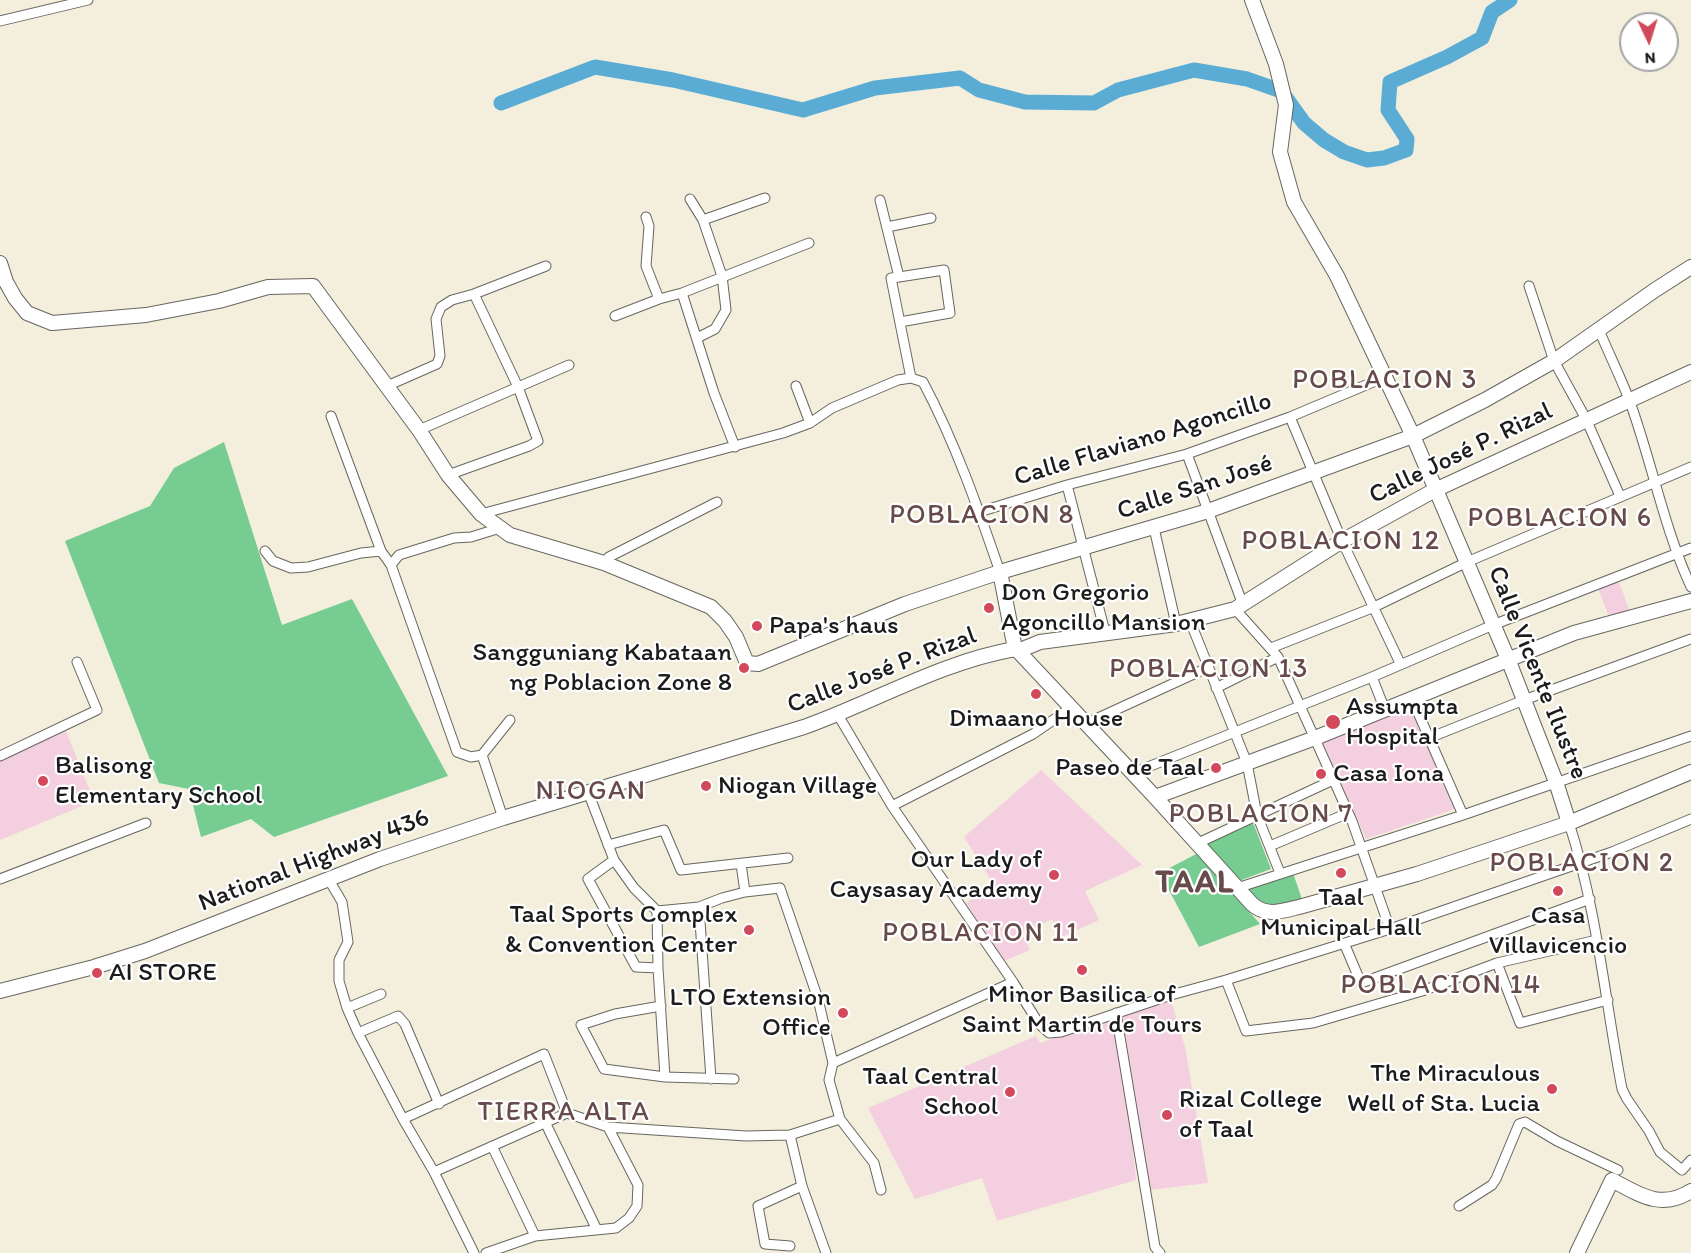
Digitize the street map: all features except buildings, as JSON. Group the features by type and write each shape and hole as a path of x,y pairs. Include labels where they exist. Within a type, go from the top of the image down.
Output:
{"street":[{"path":"0,21 88,0"},
{"name":"Calle Vicente Ilustre","path":"1252,0 1276,64 1286,105 1280,152 1291,194 1337,276 1413,436 1508,660 1556,782 1569,822"},
{"path":"703,220 765,198"},
{"path":"690,199 703,220 722,276 726,310 715,329 697,338"},
{"path":"880,201 899,277"},
{"path":"646,217 649,226 646,266 659,299"},
{"path":"887,227 931,218"},
{"path":"615,316 682,293 808,243"},
{"path":"0,263 6,282 15,298 27,312 52,323 146,315 219,301 268,287 313,286 419,430 448,475 481,514 510,535 603,563 609,557 717,502"},
{"path":"387,386 437,364 440,356 436,319 441,307 452,300 474,294 546,266"},
{"name":"Calle San José","path":"603,563 711,607 736,637 747,663 758,664 905,604 1000,572 1208,511 1413,436 1485,400 1554,361 1691,267"},
{"path":"900,322 950,313 944,270 891,278 911,378"},
{"path":"1529,286 1554,361 1586,419 1620,496"},
{"path":"682,293 714,393 735,447"},
{"path":"448,475 529,446 537,441 518,387 474,294"},
{"path":"1599,330 1629,400 1676,553 1691,587"},
{"path":"419,430 569,365"},
{"name":"Calle José P. Rizal","path":"644,774 771,738 838,715 951,666 983,655 1017,650 1040,642 1176,624 1239,607 1342,541 1435,490 1691,372"},
{"name":"Calle Flaviano Agoncillo","path":"979,512 1067,485 1187,454 1290,417 1385,377"},
{"path":"481,514 783,433 810,423 832,408 898,380 911,378 923,382 933,400 979,512 1000,572 1017,650 1133,772 1237,888 1258,909 1270,913 1456,861 1569,822 1691,772"},
{"path":"796,386 810,423"},
{"path":"331,416 381,551 391,565 458,752 471,757 482,755 510,720"},
{"path":"1290,417 1342,541 1400,663"},
{"path":"1187,454 1239,607 1278,657 1348,813 1376,885 1390,929"},
{"path":"1271,648 1372,608 1467,562 1655,480 1691,467"},
{"path":"1067,485 1105,633"},
{"path":"391,565 399,555 454,538 471,537 500,528"},
{"path":"1154,528 1176,624"},
{"path":"1133,772 1493,625 1691,548"},
{"path":"265,551 273,561 291,568 308,567 361,553 381,551"},
{"path":"1155,796 1315,738 1574,633 1691,601"},
{"path":"1190,621 1246,763 1257,815 1280,873"},
{"path":"1429,738 1524,700 1691,639"},
{"path":"1216,688 1278,657"},
{"path":"0,756 96,710 77,662"},
{"path":"1087,723 1207,668"},
{"path":"1372,676 1385,710"},
{"path":"1412,699 1463,815"},
{"path":"892,806 1033,734 1072,707"},
{"path":"838,715 892,806 1013,982 1039,1024 1049,1033 1061,1032 1171,995 1390,929 1582,862 1691,819"},
{"path":"1237,888 1463,815 1691,736"},
{"path":"482,755 502,818"},
{"name":"National Highway 436","path":"0,991 94,967 145,951 380,859 644,774"},
{"path":"1196,844 1333,780"},
{"path":"588,792 614,860 634,888 657,911 665,1077"},
{"path":"1270,846 1348,813"},
{"path":"1569,822 1582,862 1590,898 1622,1089 1660,1152 1682,1170 1691,1160"},
{"path":"0,879 146,824"},
{"path":"608,845 664,830 681,870 788,858"},
{"path":"614,860 588,879 636,967 658,968"},
{"path":"741,864 745,892"},
{"path":"329,879 342,902 348,942 339,960 339,981 347,1008 474,1253"},
{"path":"657,911 699,907 745,892 780,888 818,999 833,1063 830,1080 840,1119 873,1163 881,1190"},
{"path":"1344,943 1361,983 1590,898"},
{"path":"699,907 711,1079"},
{"path":"1226,980 1246,1031 1313,1023 1422,991 1497,963 1597,940"},
{"path":"1497,963 1520,1023 1608,1000"},
{"path":"833,1063 1013,982"},
{"path":"347,1008 381,994"},
{"path":"661,1006 615,1014 581,1025 604,1069 665,1077 734,1079"},
{"path":"1116,1013 1155,1247 1160,1253"},
{"path":"358,1033 398,1016 405,1024 439,1104"},
{"path":"404,1119 544,1054 567,1113"},
{"path":"434,1172 567,1113 608,1127 746,1136 789,1135 840,1119"},
{"path":"545,1122 597,1230"},
{"path":"1460,1206 1492,1185 1519,1124 1525,1122 1557,1141 1618,1171 1646,1198 1678,1199 1690,1191"},
{"path":"486,1253 535,1236 616,1227 629,1218 637,1206 638,1185 608,1127"},
{"path":"789,1135 802,1186 826,1253"},
{"path":"492,1146 535,1236"},
{"path":"1577,1253 1618,1171"},
{"path":"790,1246 765,1244 758,1206 802,1186"}],"shaded area":[{"path":"1618,580 1631,614 1611,622 1598,588"},
{"path":"1411,704 1455,809 1366,839 1322,741"},
{"name":"Balisong Elementary School","path":"66,731 94,801 0,840 0,760"},
{"name":"Our Lady of Caysasay Academy","path":"1041,770 1142,865 1085,891 1099,920 1062,937 1052,919 1022,934 1030,950 1004,961 966,903 994,885 964,837"},
{"name":"Rizal College of Taal","path":"1171,1000 1185,1047 1208,1183 1150,1190 1122,1015"},
{"name":"Taal Central School","path":"1115,1016 1126,1075 1136,1180 997,1221 982,1178 915,1199 868,1108 1036,1036 1040,1043"}],"green space":[{"path":"224,442 282,625 352,599 448,776 274,837 251,819 201,837 189,789 159,783 65,541 150,506 174,468"},
{"path":"1250,822 1254,825 1271,869 1236,882 1201,844"},
{"path":"1198,853 1260,924 1199,947 1160,873"},
{"path":"1293,873 1303,902 1265,908 1247,890"}],"waterway":[{"path":"501,103 595,67 673,80 803,110 875,88 960,78 979,90 1025,102 1094,103 1118,90 1194,70 1247,79 1281,91 1304,123 1324,140 1344,152 1367,160 1384,158 1406,150 1407,139 1388,110 1390,82 1447,57 1482,38 1492,12 1510,0"}],"place":[{"name":"Don Gregorio Agoncillo Mansion","path":"989,608"},
{"name":"Papa's haus","path":"757,626"},
{"name":"Sangguniang Kabataan ng Poblacion Zone 8","path":"744,668"},
{"name":"Dimaano House","path":"1036,694"},
{"name":"Assumpta Hospital","path":"1333,722"},
{"name":"Paseo de Taal","path":"1216,768"},
{"name":"Casa Iona","path":"1321,774"},
{"name":"Balisong Elementary School","path":"43,781"},
{"name":"Niogan Village","path":"706,786"},
{"name":"Taal Municipal Hall","path":"1341,873"},
{"name":"Our Lady of Caysasay Academy","path":"1054,875"},
{"name":"Casa Villavicencio","path":"1558,891"},
{"name":"Taal Sports Complex & Convention Center","path":"749,930"},
{"name":"Minor Basilica of Saint Martin de Tours","path":"1082,970"},
{"name":"AI STORE","path":"97,973"},
{"name":"LTO Extension Office","path":"843,1013"},
{"name":"The Miraculous Well of Sta. Lucia","path":"1552,1089"},
{"name":"Taal Central School","path":"1010,1092"},
{"name":"Rizal College of Taal","path":"1167,1115"}],"district":[{"name":"POBLACION 3","path":"1385,381"},
{"name":"POBLACION 8","path":"982,516"},
{"name":"POBLACION 6","path":"1560,519"},
{"name":"POBLACION 12","path":"1341,542"},
{"name":"POBLACION 13","path":"1209,670"},
{"name":"NIOGAN","path":"591,792"},
{"name":"POBLACION 7","path":"1261,815"},
{"name":"POBLACION 2","path":"1582,864"},
{"name":"TAAL","path":"1195,884"},
{"name":"POBLACION 11","path":"981,934"},
{"name":"POBLACION 14","path":"1441,986"},
{"name":"TIERRA ALTA","path":"564,1113"}]}
